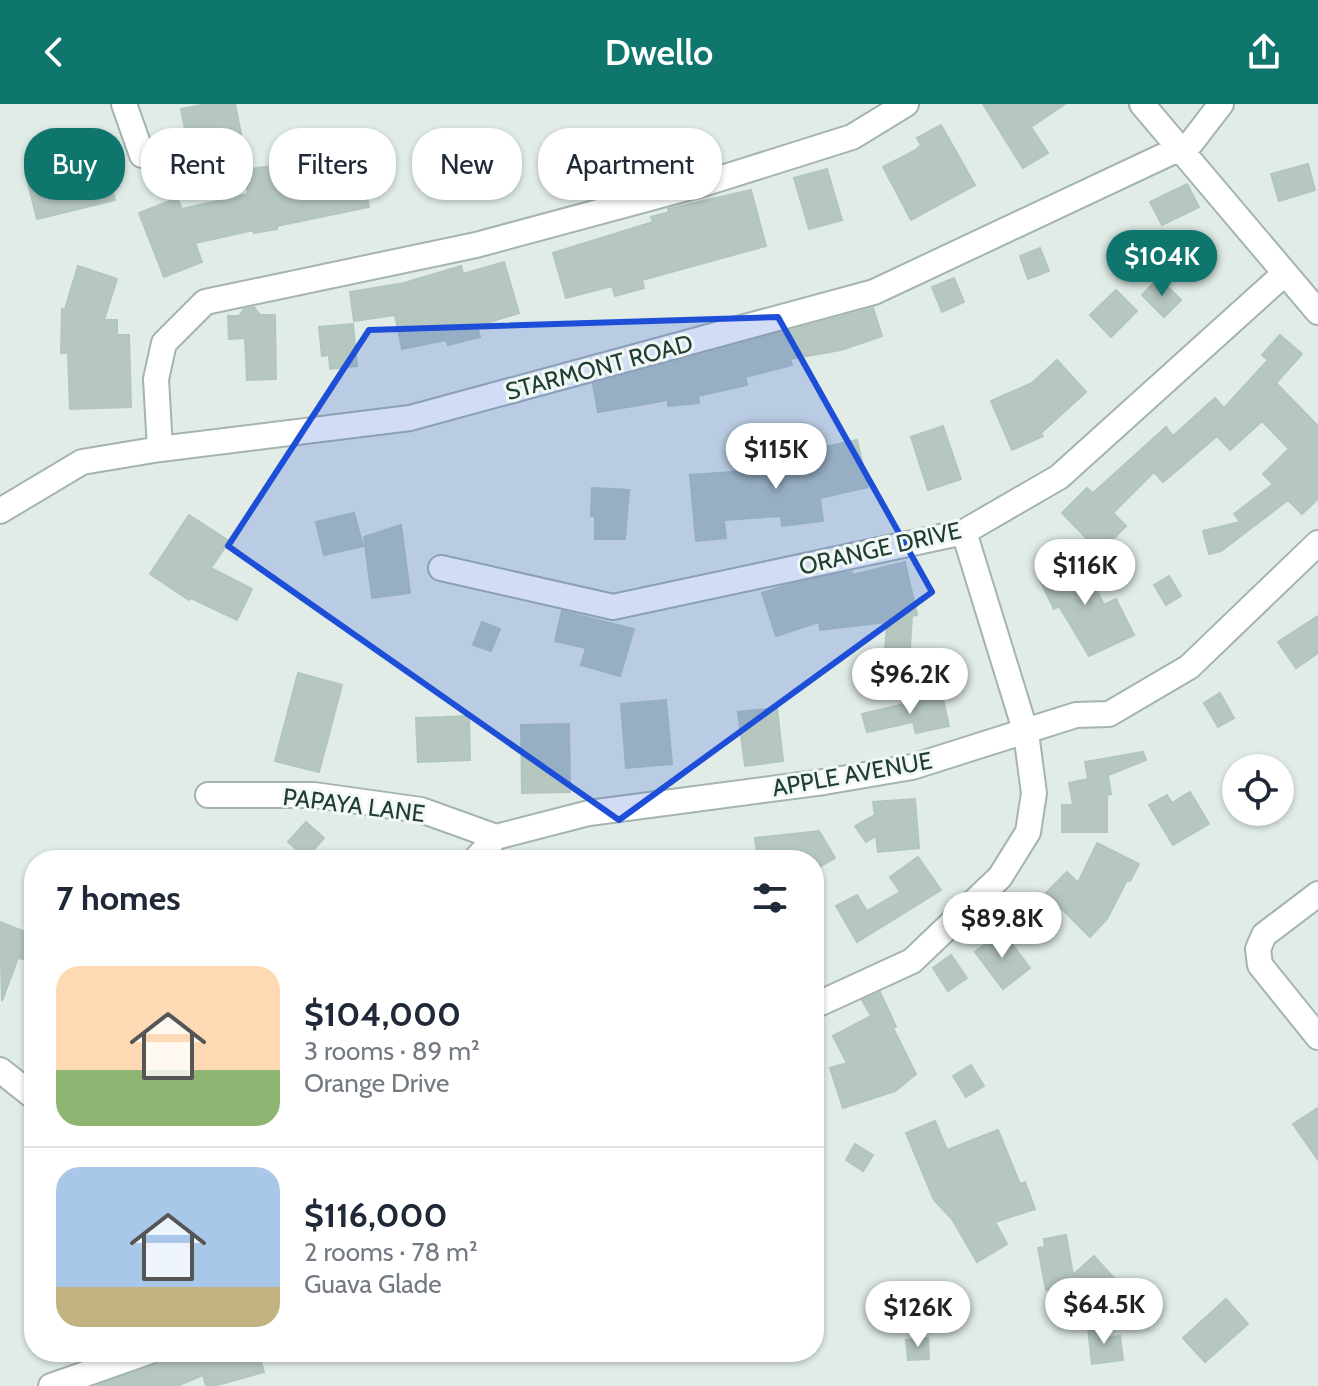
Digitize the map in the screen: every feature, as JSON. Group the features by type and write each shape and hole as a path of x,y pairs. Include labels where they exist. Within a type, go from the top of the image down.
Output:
{"street":[{"path":"124,104 141,152"},
{"path":"160,449 156,379 164,343 205,302 476,245 706,183 852,137 906,104"},
{"path":"1142,104 1318,312"},
{"name":"STARMONT ROAD","path":"0,511 82,462 160,449 410,418 874,292 1191,143 1221,104"},
{"name":"ORANGE DRIVE","path":"441,568 613,607 964,532 1059,477 1284,274"},
{"path":"824,1001 912,961 1000,877 1028,832 1034,793 1026,733 964,532"},
{"name":"APPLE AVENUE","path":"496,837 589,813 824,782 912,767 1076,715 1109,714 1189,667 1318,543"},
{"name":"PAPAYA LANE","path":"208,795 314,795 421,810 496,837"},
{"path":"484,850 496,837"},
{"path":"1318,894 1264,935 1258,949 1260,965 1318,1037"},
{"path":"0,1070 24,1089"},
{"path":"51,1386 119,1362"}],"highlighted area":[{"path":"778,317 932,592 619,820 228,546 369,330"}],"building":[{"path":"207,104 235,104 240,128 185,128 181,109"},
{"path":"983,104 1065,104 1031,127 1048,153 1023,168"},
{"path":"941,125 975,185 911,220 883,167 916,150 921,145 917,138"},
{"path":"1308,164 1315,190 1279,201 1271,174"},
{"path":"269,166 269,200 368,200 369,207 277,226 277,229 254,233 254,230 195,243 202,262 164,277 139,213 172,200 178,200 182,209 222,200 253,200 253,169"},
{"path":"827,169 842,220 809,229 794,178"},
{"path":"1187,184 1199,207 1162,225 1150,202"},
{"path":"751,190 766,246 642,280 644,288 615,296 612,286 566,298 553,253 653,222 651,217 669,212 668,209 707,200 722,200 722,197"},
{"path":"32,200 115,200 37,219"},
{"path":"1040,248 1049,271 1028,279 1020,256"},
{"path":"504,262 519,313 477,326 480,337 448,345 446,340 402,349 395,315 354,321 350,292 404,283 461,266 463,274"},
{"path":"78,266 117,279 104,320 117,320 117,335 129,335 131,407 70,409 68,353 61,353 62,309 65,309"},
{"path":"954,278 964,302 942,312 932,287"},
{"path":"1159,278 1181,300 1164,317 1142,295"},
{"path":"1116,290 1137,311 1111,337 1090,315"},
{"path":"254,307 260,315 275,315 276,379 247,380 245,338 229,339 228,316 239,316 244,309"},
{"path":"873,308 882,336 841,350 790,359 792,365 745,377 747,385 698,396 699,403 668,406 668,400 598,412 593,384"},
{"path":"353,324 357,366 330,369 329,355 322,356 319,327"},
{"path":"1280,335 1302,354 1276,383 1318,426 1318,499 1302,514 1288,500 1221,551 1209,554 1203,531 1240,522 1234,514 1273,484 1263,474 1289,449 1262,421 1230,450 1217,436 1163,482 1154,472 1113,513 1126,526 1100,552 1062,513 1087,488 1093,493 1166,427 1173,436 1215,398 1224,408 1268,360 1262,355"},
{"path":"1057,360 1086,392 1041,433 1043,436 1012,450 991,401 1032,383"},
{"path":"943,426 961,479 928,490 911,437"},
{"path":"857,440 868,487 820,498 823,521 782,526 781,516 724,520 726,538 696,541 690,475 775,469 774,465 819,459 816,449"},
{"path":"592,488 629,490 625,539 595,539 595,516 591,516"},
{"path":"354,513 363,546 324,555 316,522"},
{"path":"189,515 229,541 211,568 252,589 237,620 191,598 189,600 150,574"},
{"path":"401,525 410,593 372,598 364,537"},
{"path":"1080,556 1104,605 1116,599 1134,635 1089,656 1059,606 1054,609 1038,576"},
{"path":"905,562 917,615 912,616 908,679 883,678 887,622 820,630 819,622 776,636 762,593 790,584 843,573 852,572 852,575"},
{"path":"1169,576 1181,596 1166,605 1154,585"},
{"path":"562,611 634,629 620,676 581,665 586,648 555,641"},
{"path":"1318,616 1318,653 1296,668 1278,642"},
{"path":"482,622 500,629 491,651 473,645"},
{"path":"298,673 342,685 319,772 275,761"},
{"path":"1220,693 1234,718 1218,727 1204,703"},
{"path":"942,695 949,726 916,733 913,722 867,732 862,714"},
{"path":"666,700 672,764 626,768 621,704"},
{"path":"777,708 783,761 745,766 738,712"},
{"path":"469,716 470,760 418,762 416,718"},
{"path":"569,724 570,792 522,793 521,725"},
{"path":"1143,752 1146,760 1108,775 1111,794 1107,795 1107,832 1062,832 1062,805 1073,805 1069,783 1088,779 1085,762"},
{"path":"1190,792 1209,824 1173,845 1149,805 1167,795 1172,803"},
{"path":"915,799 919,848 878,852 876,836 866,842 855,826 875,815 873,802"},
{"path":"306,822 324,838 313,850 297,850 288,842"},
{"path":"819,831 835,858 824,864 824,850 757,850 755,838"},
{"path":"1097,843 1139,864 1107,919 1090,937 1046,893 1067,872 1078,883"},
{"path":"918,857 941,890 857,942 836,906 857,895 867,911 900,892 890,877"},
{"path":"0,922 24,931 24,957 18,958 2,1001"},
{"path":"1002,931 1030,968 1003,989 975,952"},
{"path":"951,955 967,978 948,991 933,968"},
{"path":"880,992 896,1027 893,1028 916,1074 895,1091 843,1108 830,1068 847,1063 833,1036 871,1016 862,1000"},
{"path":"971,1065 984,1086 966,1097 953,1076"},
{"path":"1318,1108 1318,1160 1293,1124"},
{"path":"935,1121 947,1150 998,1130 1020,1184 1025,1182 1035,1209 995,1222 1007,1244 977,1262 952,1219 934,1200 906,1133"},
{"path":"855,1144 873,1155 863,1171 846,1160"},
{"path":"1066,1235 1073,1275 1094,1256 1122,1287 1107,1300 1091,1282 1046,1290 1038,1248 1045,1247 1044,1239"},
{"path":"1226,1299 1248,1324 1205,1362 1183,1338"},
{"path":"1107,1326 1108,1338 1120,1336 1123,1360 1092,1364 1088,1328"},
{"path":"928,1338 929,1359 908,1360 906,1340"},
{"path":"157,1362 261,1362 264,1372 214,1386 206,1386 203,1375 177,1386 96,1386"}]}
